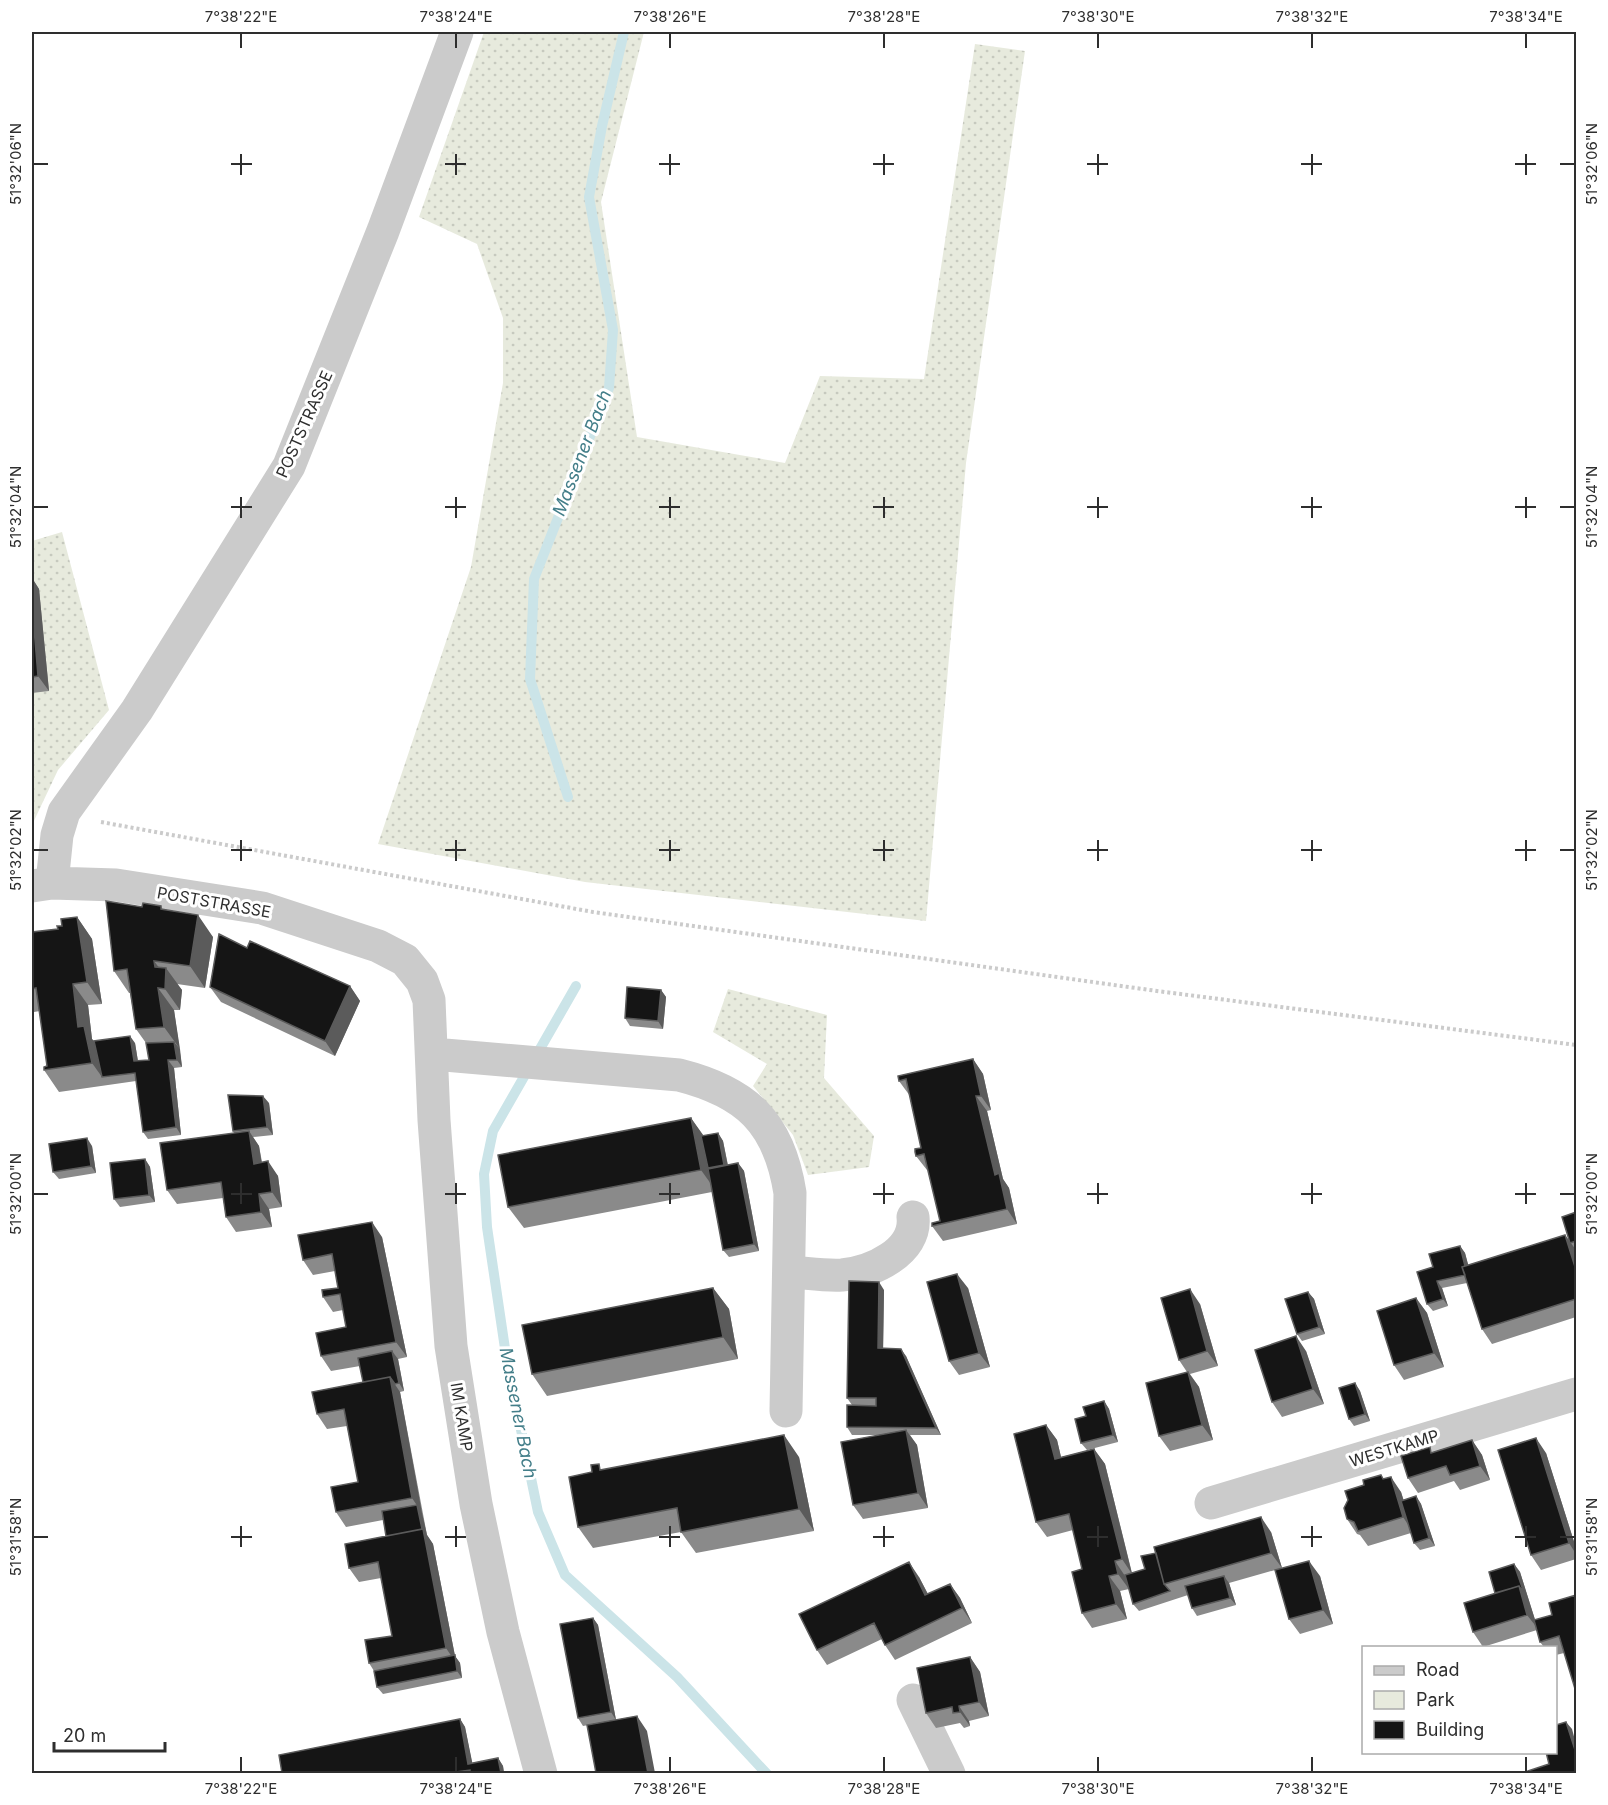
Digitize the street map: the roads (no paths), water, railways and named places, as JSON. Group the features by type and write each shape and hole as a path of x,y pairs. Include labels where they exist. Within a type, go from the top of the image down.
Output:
{"street":[{"name":"POSTSTRASSE","path":"405,960 378,945 262,908 116,885 42,884 66,809 137,710 289,466 383,231 457,32"},
{"name":"IM KAMP","path":"405,960 422,981 429,1000 434,1120 451,1346 476,1504 503,1632 541,1773"},
{"path":"433,1054 679,1075 729,1092 750,1109 768,1129 786,1168 790,1193 791,1272 786,1411"},
{"path":"791,1272 841,1275 872,1267 907,1243 914,1227 913,1217"},
{"name":"WESTKAMP","path":"1211,1503 1576,1394"},
{"path":"913,1700 949,1773"}],"waterway":[{"name":"Massener Bach","path":"568,797 530,679 534,579 609,388 613,330 589,197 602,126 624,32"},
{"name":"Massener Bach","path":"576,986 493,1131 484,1174 487,1227 507,1362 538,1512 565,1575 677,1677 767,1774"}]}
